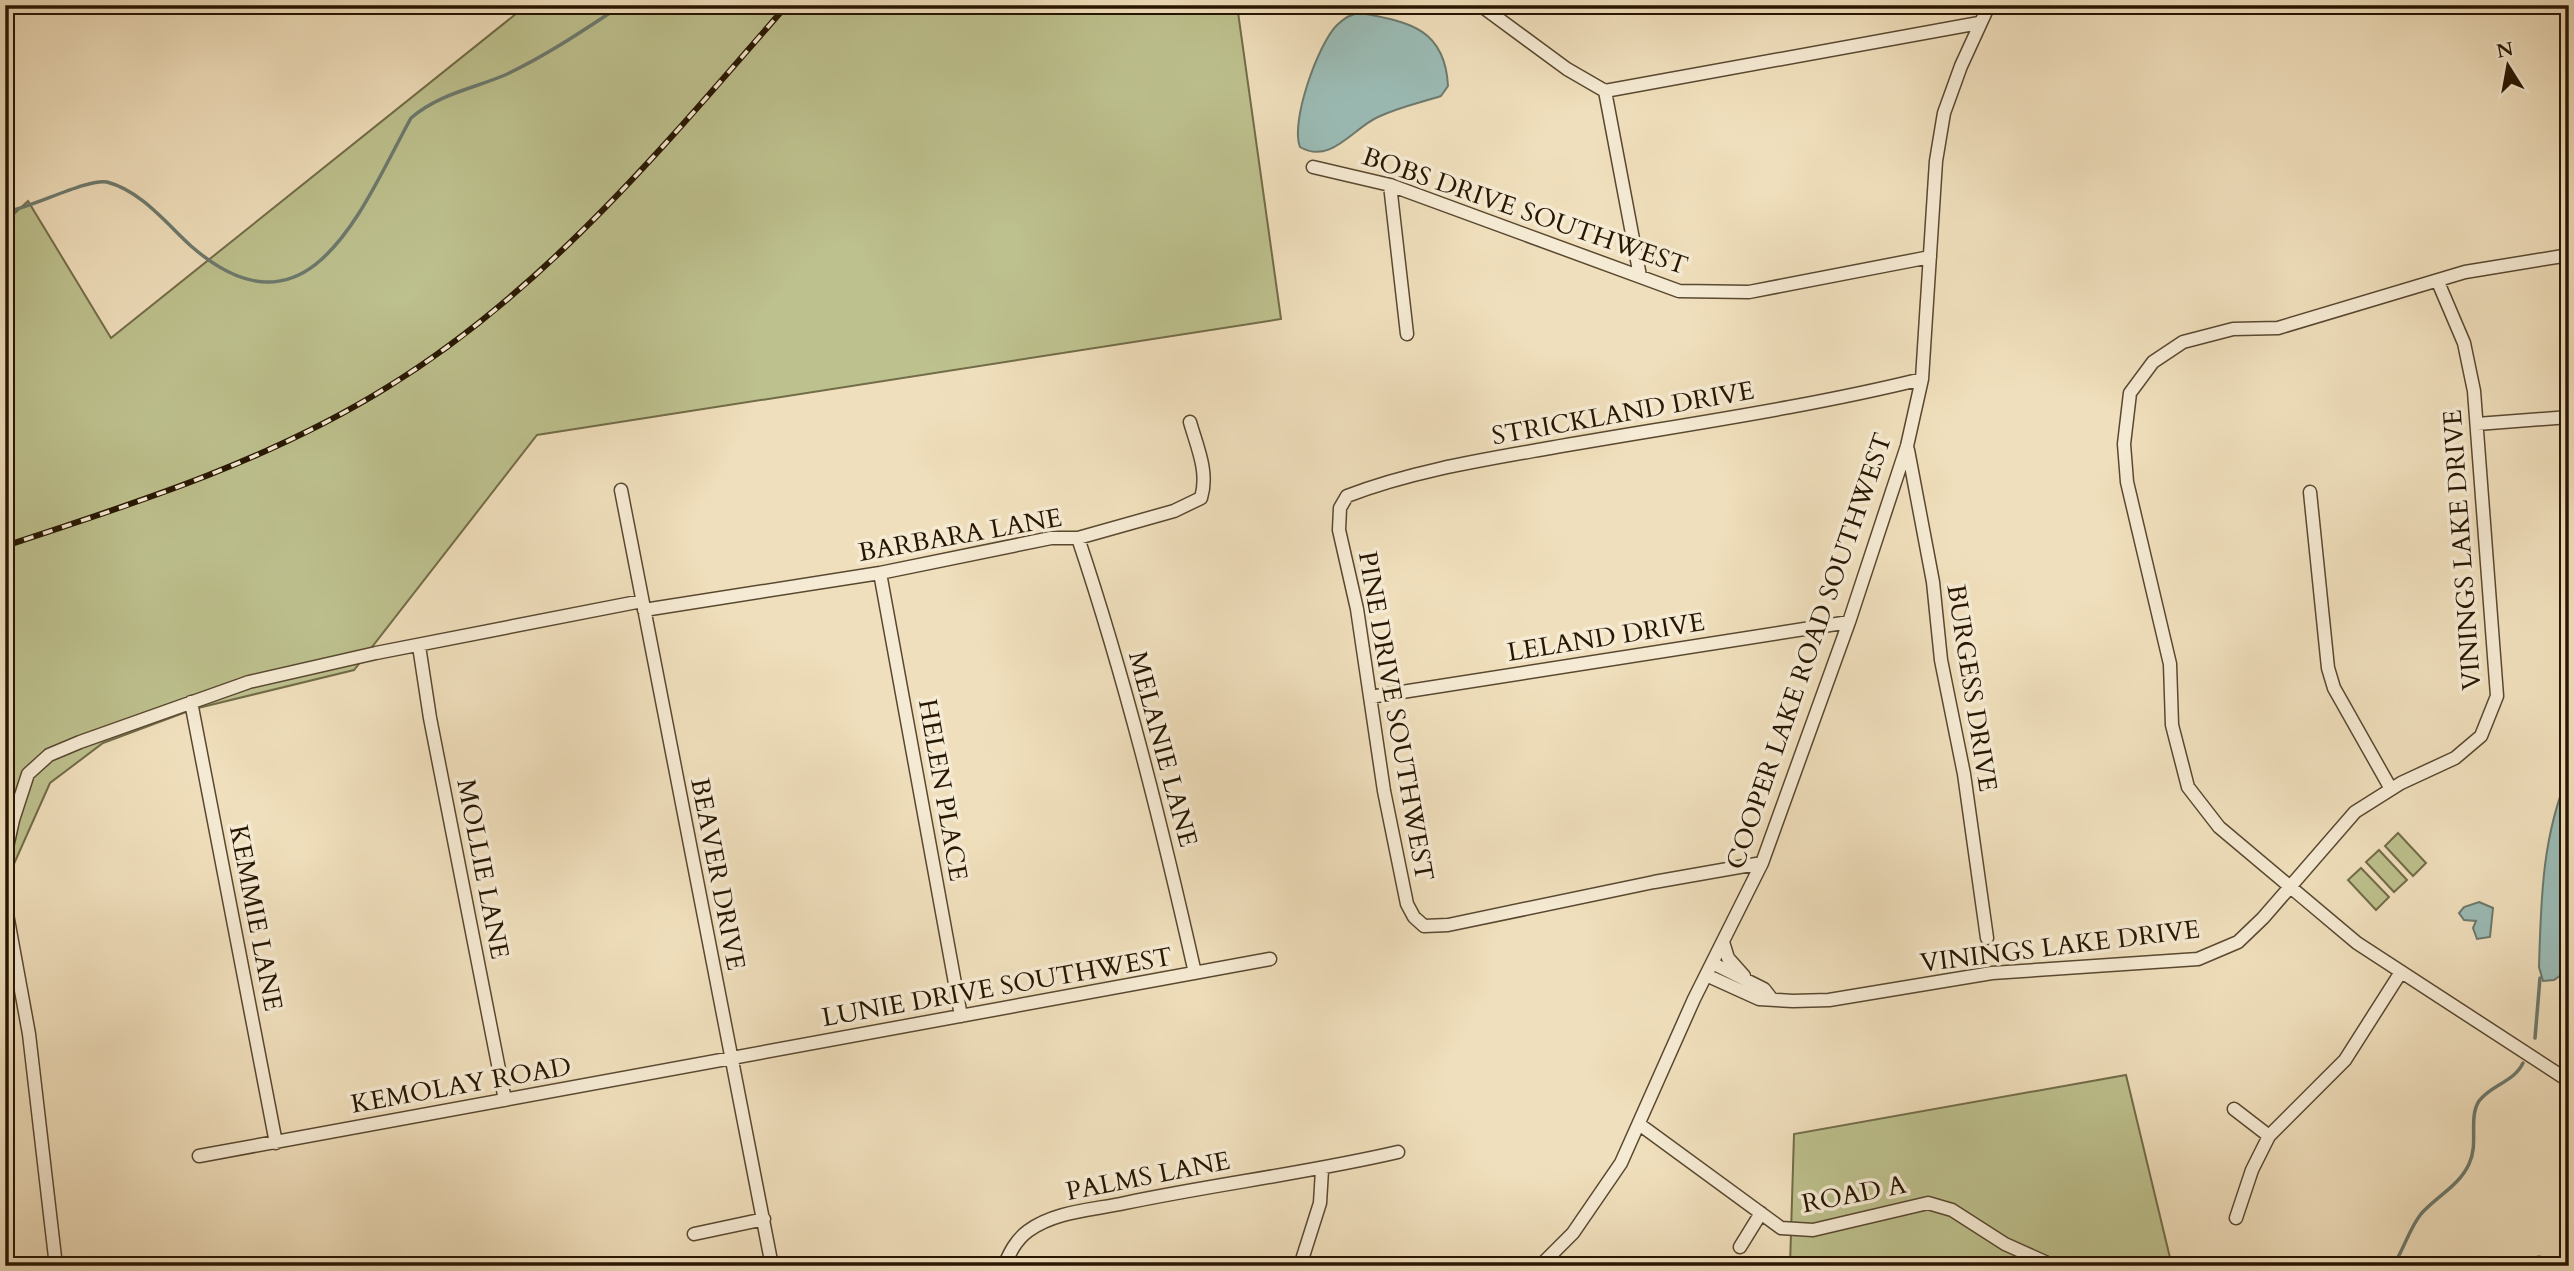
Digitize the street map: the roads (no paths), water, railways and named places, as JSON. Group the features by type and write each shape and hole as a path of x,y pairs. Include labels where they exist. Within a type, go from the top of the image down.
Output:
{"street":[{"path":"1480,5 1567,69 1605,92 1979,23"},
{"name":"COOPER LAKE ROAD SOUTHWEST","path":"1540,1266 1573,1233 1601,1196 1621,1163 1709,969 1762,863 1849,622 1907,446 1922,379 1936,161 1944,113 1979,23 1989,5"},
{"path":"1605,92 1640,276"},
{"name":"BOBS DRIVE SOUTHWEST","path":"1313,167 1390,185 1679,291 1749,292 1930,257"},
{"path":"1390,185 1407,334"},
{"path":"2569,255 2465,272 2278,328 2233,329 2183,342 2153,362 2130,393 2124,444 2127,482 2170,664 2172,725 2188,787 2219,827 2357,943 2569,1081"},
{"name":"VININGS LAKE DRIVE","path":"1709,969 1759,999 1794,1001 1829,999 1992,973 2198,959 2238,942 2355,812 2391,789 2455,758 2481,736 2497,696 2477,424 2464,343 2438,282"},
{"name":"STRICKLAND DRIVE","path":"1340,508 1347,496 1427,472 1653,429 1844,398 1922,379"},
{"path":"2477,424 2569,417"},
{"name":"BARBARA LANE","path":"5,856 28,774 50,755 191,702 249,682 319,665 419,646 643,606 880,573 1051,538 1078,538 1174,511 1201,498 1205,473 1190,422"},
{"name":"BURGESS DRIVE","path":"1907,446 1933,582 1941,660 1964,774 1987,938"},
{"name":"BEAVER DRIVE","path":"621,490 772,1266"},
{"path":"2310,492 2328,668 2334,688 2391,789"},
{"name":"PINE DRIVE SOUTHWEST","path":"1340,508 1339,530 1357,609 1407,904 1424,926 1448,925 1640,884 1762,863"},
{"name":"MELANIE LANE","path":"1078,538 1143,751 1195,973"},
{"name":"HELEN PLACE","path":"880,573 961,1016"},
{"name":"LELAND DRIVE","path":"1370,697 1849,622"},
{"name":"MOLLIE LANE","path":"419,646 430,718 505,1100"},
{"name":"KEMMIE LANE","path":"191,702 276,1143"},
{"path":"5,903 29,1034 56,1266"},
{"path":"1723,942 1728,958 1749,981"},
{"name":"LUNIE DRIVE SOUTHWEST","path":"732,1059 1270,959"},
{"path":"1709,969 1749,981 1764,989 1771,998"},
{"path":"2236,1218 2252,1170 2269,1136 2345,1060 2401,972"},
{"name":"KEMOLAY ROAD","path":"199,1156 732,1059"},
{"path":"2234,1109 2269,1136"},
{"name":"ROAD A","path":"1639,1124 1782,1227 1813,1230 1928,1203 1952,1210 2006,1244 2054,1266"},
{"name":"PALMS LANE","path":"1004,1266 1015,1242 1029,1230 1074,1212 1196,1188 1322,1170 1398,1152"},
{"path":"1300,1266 1320,1203 1322,1170"},
{"path":"1740,1247 1760,1213"},
{"path":"694,1234 764,1219"}],"water":[{"path":"1361,13 1408,25 1432,40 1440,51 1448,86 1441,96 1378,117 1332,148 1311,151 1300,147 1298,135 1302,102 1314,65 1337,25 1354,14"},
{"path":"2569,773 2569,969 2554,980 2543,981 2539,967 2548,844"},
{"path":"2479,902 2493,908 2490,937 2477,939 2473,928 2476,921 2464,920 2459,913 2464,907"}],"waterway":[{"path":"5,212 87,184 107,182 142,200 191,246 233,274 269,282 300,274 328,254 352,224 411,118 433,103 505,75 535,60 622,5"},
{"path":"2535,1038 2540,978"},
{"path":"2393,1266 2421,1214 2465,1172 2472,1156 2474,1115 2479,1101 2514,1075 2523,1063"}],"railway":[{"path":"5,546 152,496 248,459 341,414 444,349 499,307 601,212 649,162 787,5"}]}
